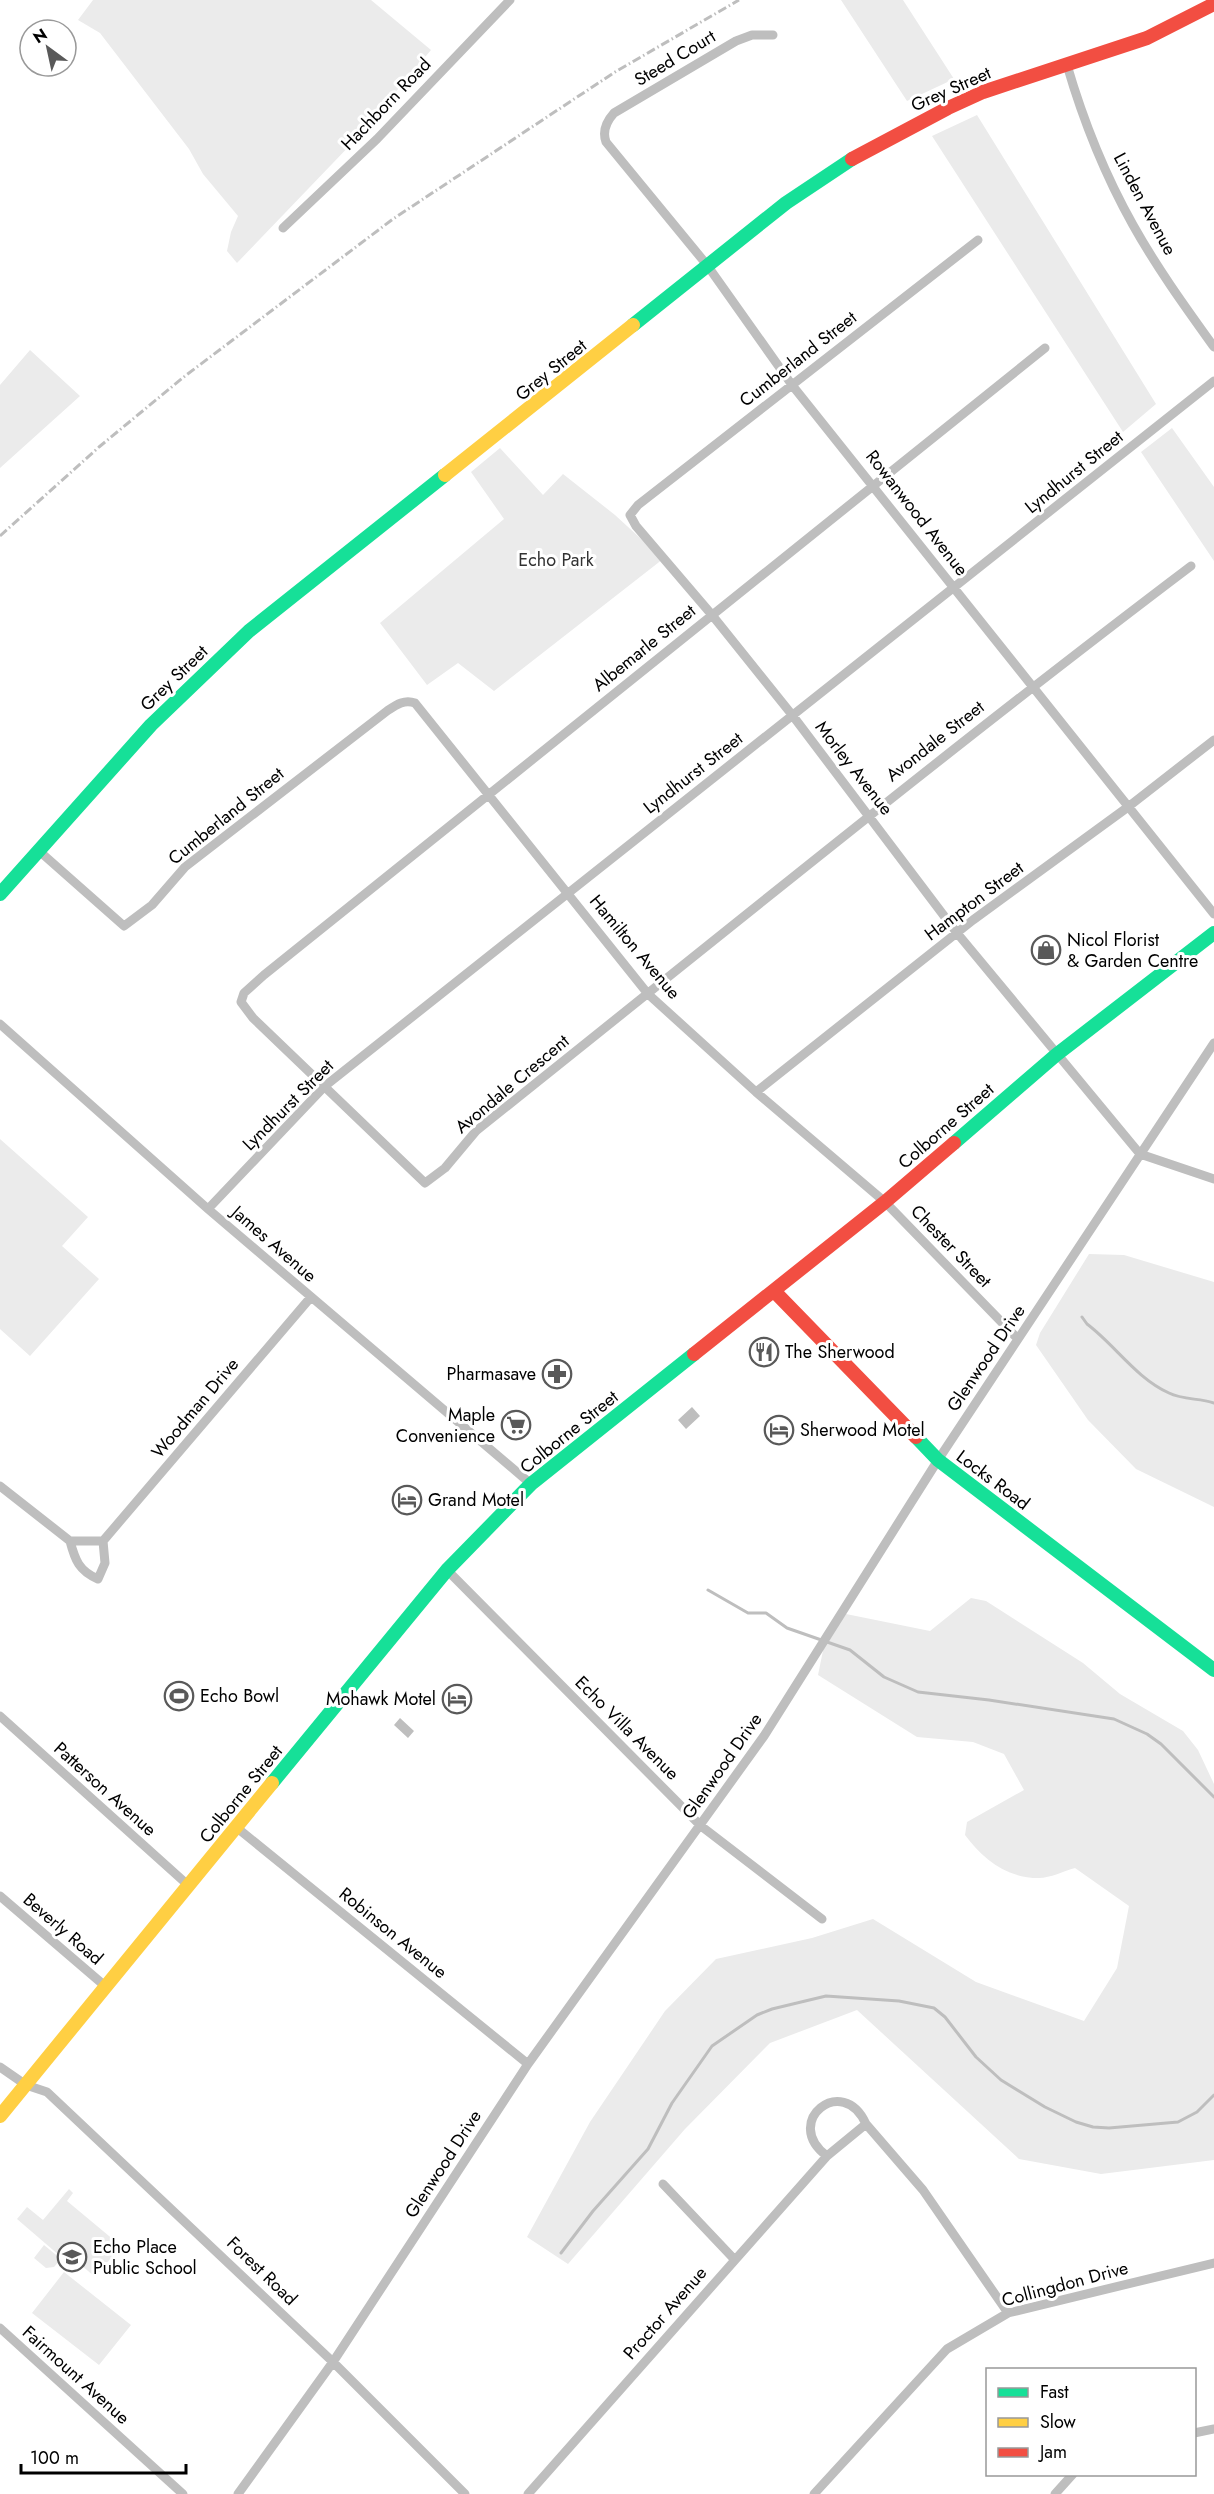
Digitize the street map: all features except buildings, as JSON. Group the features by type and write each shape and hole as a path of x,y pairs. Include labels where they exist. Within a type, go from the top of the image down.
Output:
{"street":[{"name":"Hachborn Road","path":"283,228 377,139 510,0"},
{"name":"Grey Street","path":"0,894 151,724 249,631 529,410 707,265 814,183 880,142 983,92 1147,38 1214,4"},
{"name":"Steed Court","path":"605,128 614,114 736,40 752,35 773,35"},
{"name":"Linden Avenue","path":"1067,65 1093,139 1134,226 1214,347"},
{"name":"Rowanwood Avenue","path":"605,128 604,135 612,152 707,265 792,385 1214,914"},
{"name":"Cumberland Street","path":"638,505 978,240"},
{"name":"Albemarle Street","path":"325,1086 253,1018 241,1002 244,993 488,794 875,487 1045,348"},
{"name":"Lyndhurst Street","path":"208,1209 325,1086 1214,381"},
{"name":"Morley Avenue","path":"638,505 630,515 636,526 712,615 793,716 957,933 1140,1154"},
{"name":"Avondale Street","path":"648,994 869,814 1032,686 1191,566"},
{"name":"Cumberland Street","path":"38,850 124,926 152,905 184,867 387,711 409,701 420,706"},
{"name":"Hamilton Avenue","path":"420,706 648,994 756,1092 885,1202"},
{"name":"Hampton Street","path":"756,1092 957,933 1128,807 1214,740"},
{"name":"Colborne Street","path":"0,2116 447,1570 531,1484 885,1202 1056,1055 1214,933"},
{"name":"Avondale Crescent","path":"325,1086 425,1183 445,1168 476,1131 648,994"},
{"name":"James Avenue","path":"0,1024 208,1209 531,1484"},
{"name":"Glenwood Drive","path":"238,2494 333,2362 528,2064 764,1736 938,1460 1214,1043"},
{"path":"1140,1154 1214,1179"},
{"name":"Chester Street","path":"885,1202 1018,1339"},
{"name":"Locks Road","path":"774,1291 938,1460 1214,1670"},
{"name":"Woodman Drive","path":"103,1541 311,1297"},
{"path":"0,1486 70,1540 103,1541 105,1563 98,1579 85,1574 75,1561 70,1540"},
{"name":"Echo Villa Avenue","path":"447,1570 700,1826 822,1919"},
{"name":"Patterson Avenue","path":"0,1716 189,1886"},
{"name":"Robinson Avenue","path":"236,1827 528,2064"},
{"name":"Beverly Road","path":"0,1896 105,1986"},
{"name":"Forest Road","path":"0,2067 26,2085 47,2092 333,2362 465,2494"},
{"path":"827,2156 817,2148 810,2137 810,2124 815,2112 826,2104 838,2101 851,2104 861,2112 866,2124 923,2190 1008,2313"},
{"name":"Proctor Avenue","path":"528,2494 827,2156 866,2124"},
{"path":"663,2184 734,2259"},
{"name":"Collingdon Drive","path":"814,2494 947,2349 1008,2313 1214,2263"},
{"name":"Fairmount Avenue","path":"0,2328 183,2494"},
{"path":"1196,2433 1214,2429"},
{"path":"1055,2494 1072,2476"}],"green space":[{"path":"93,0 371,0 431,50 356,139 237,263 227,251 231,232 238,216 203,174 189,149 100,33 78,20"},
{"path":"841,0 903,0 954,79 907,101"},
{"path":"977,115 1156,404 1123,432 932,136"},
{"path":"30,350 80,396 0,468 0,385"},
{"path":"1172,428 1214,487 1214,561 1141,452"},
{"name":"Echo Park","path":"500,448 543,495 563,474 615,515 663,559 494,691 458,663 427,685 380,623 504,519 471,472"},
{"path":"0,1139 88,1217 62,1246 99,1279 30,1356 0,1329"},
{"path":"1089,1254 1124,1255 1214,1282 1214,1507 1136,1469 1088,1420 1036,1345 1040,1333"},
{"path":"971,1598 986,1601 1083,1663 1120,1694 1183,1731 1198,1750 1214,1784 1214,2160 1101,2174 1019,2159 857,2010 770,2043 685,2129 568,2264 527,2237 590,2122 665,2011 716,1959 812,1938 873,1919 976,1982 1084,2021 1117,1968 1129,1906 1075,1868 1039,1878 1016,1875 1006,1871 996,1866 980,1852 965,1835 967,1822 1024,1790 1004,1754 973,1742 917,1737 818,1675 825,1641 846,1614 930,1631"},
{"path":"69,2189 73,2193 67,2201 121,2246 95,2277 65,2251 60,2256 17,2219 27,2207 43,2220"},
{"path":"44,2245 61,2259 54,2267 46,2268 34,2258"},
{"path":"64,2272 131,2325 99,2365 32,2313"}],"shaded area":[{"path":"692,1407 700,1416 686,1429 678,1420"},
{"path":"400,1718 414,1731 408,1738 394,1725"}],"waterway":[{"path":"1082,1317 1136,1370 1157,1387 1174,1395 1214,1403"},
{"path":"708,1590 748,1613 766,1613 787,1628 850,1650 884,1677 918,1692 1114,1719 1147,1734 1161,1744 1214,1797"},
{"path":"561,2253 593,2211 648,2149 672,2103 712,2046 757,2015 772,2009 826,1996 899,2001 934,2008 945,2017 976,2057 1001,2080 1045,2107 1076,2122 1093,2127 1109,2128 1178,2122 1197,2112 1214,2095"}],"railway":[{"path":"0,536 99,447 185,376 393,219 615,72 739,0"}],"traffic: fast":[{"path":"633,325 786,203 852,159"},
{"path":"0,894 151,725 249,631 445,475"},
{"path":"954,1143 1056,1055 1214,933"},
{"path":"272,1783 447,1570 531,1484 694,1354"},
{"path":"916,1437 938,1460 1214,1670"}],"traffic: slow":[{"path":"445,475 633,325"},
{"path":"0,2116 272,1783"}],"traffic: jam":[{"path":"852,159 983,92 1147,38 1214,4"},
{"path":"694,1354 885,1202 954,1143"},
{"path":"774,1291 916,1437"}],"place":[{"name":"Nicol Florist & Garden Centre","path":"1046,950"},
{"name":"The Sherwood","path":"764,1352"},
{"name":"Pharmasave","path":"557,1374"},
{"name":"Maple Convenience","path":"516,1425"},
{"name":"Sherwood Motel","path":"779,1430"},
{"name":"Grand Motel","path":"407,1500"},
{"name":"Echo Bowl","path":"179,1696"},
{"name":"Mohawk Motel","path":"457,1699"},
{"name":"Echo Place Public School","path":"72,2257"}]}
